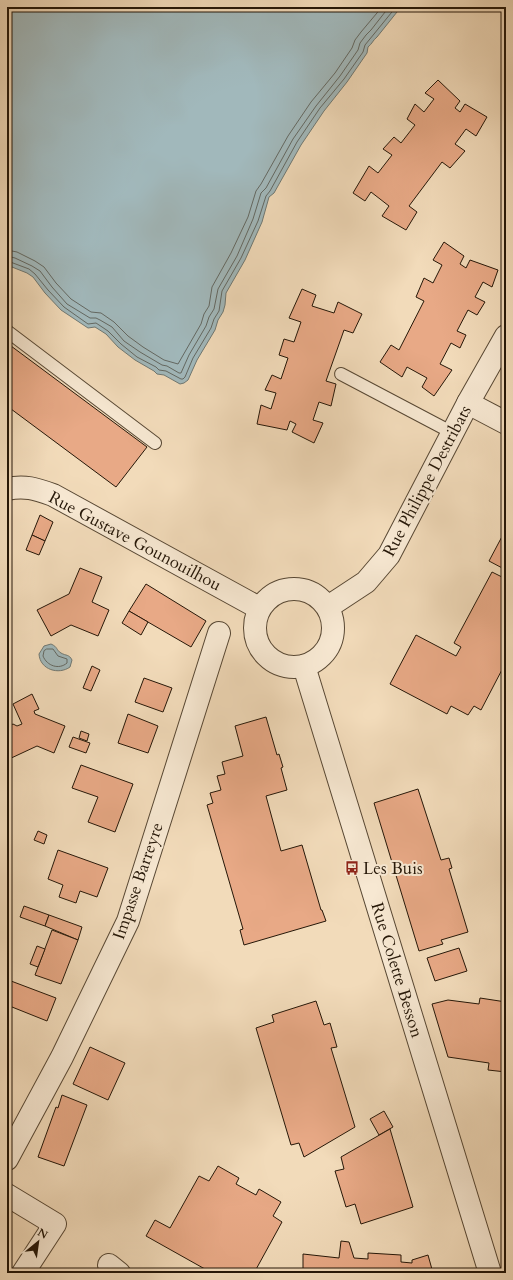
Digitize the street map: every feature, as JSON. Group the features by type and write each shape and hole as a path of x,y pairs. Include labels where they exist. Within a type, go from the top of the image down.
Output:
{"street":[{"name":"Rue Philippe Destribats","path":"328,608 366,582 390,555 468,403 506,336"},
{"path":"468,403 506,423"},
{"name":"Rue Gustave Gounouilhou","path":"7,489 18,487 35,488 53,495 259,608"},
{"path":"294,588 307,590 319,597 328,608 333,618 334,631 331,643 324,653 315,661 304,666 291,667 278,664 267,657 259,646 254,634 255,620 259,608 268,597 280,590 294,588"},
{"name":"Impasse Barreyre","path":"7,1160 62,1057 128,921 219,633"},
{"name":"Rue Colette Besson","path":"304,666 490,1273"},
{"path":"7,1195 55,1224 24,1273"}],"lane":[{"path":"7,331 155,443"},
{"path":"341,374 453,433"}],"water":[{"path":"7,7 401,7 368,47 367,53 347,82 324,111 301,145 274,193 269,197 262,222 245,260 226,293 223,312 218,320 215,330 197,360 188,380 184,383 180,384 164,375 157,374 135,360 118,347 106,334 95,327 88,328 61,310 45,293 33,277 7,265"},
{"path":"51,644 55,646 58,651 71,658 72,660 70,667 61,671 56,671 51,670 43,664 39,654 44,646"}],"building":[{"path":"438,80 460,101 455,108 460,112 465,104 487,117 476,136 466,129 455,144 465,151 450,168 442,162 409,206 417,212 406,230 382,216 389,206 371,192 365,201 353,193 369,166 378,173 392,155 383,149 394,137 401,143 415,125 407,119 415,104 424,112 434,99 425,93"},
{"path":"444,242 464,256 460,264 466,268 470,260 498,270 492,287 483,282 475,297 485,302 477,315 468,310 457,331 466,335 460,348 451,343 440,364 452,370 434,396 422,387 427,378 407,367 402,377 380,362 391,345 399,350 424,301 416,297 424,278 433,283 442,265 433,260"},
{"path":"302,289 316,295 312,306 334,313 338,302 362,314 353,333 344,330 326,381 336,384 331,406 319,402 313,420 323,423 314,443 292,432 296,424 290,421 287,430 257,424 261,405 271,409 276,393 265,390 272,375 281,379 288,358 279,355 284,339 294,342 301,322 289,318"},
{"path":"7,343 147,447 116,487 7,406"},
{"path":"40,515 53,522 45,541 32,535"},
{"path":"506,529 506,570 489,561"},
{"path":"32,535 45,541 39,555 26,550"},
{"path":"80,568 102,577 92,602 109,610 98,636 71,625 51,636 37,610 69,594"},
{"path":"492,572 506,579 506,662 481,710 474,706 468,715 451,706 447,714 390,684 416,635 456,656 461,647 454,643"},
{"path":"146,584 206,621 191,647 129,611"},
{"path":"129,611 148,622 141,635 122,623"},
{"path":"92,666 100,670 91,691 83,688"},
{"path":"144,678 172,688 163,712 135,702"},
{"path":"32,694 39,709 34,711 35,714 65,726 54,753 37,746 7,760 7,727 13,724 17,726 22,724 13,704"},
{"path":"128,714 158,726 148,753 118,743"},
{"path":"266,717 277,755 279,754 283,767 281,768 287,790 266,796 281,851 302,845 321,910 326,921 244,945 240,930 243,929 207,805 213,803 210,793 221,790 217,776 225,774 222,762 243,756 235,726"},
{"path":"81,731 89,734 87,741 79,738"},
{"path":"73,737 90,743 86,753 69,747"},
{"path":"81,765 133,784 115,832 88,822 98,797 72,788"},
{"path":"418,789 441,860 449,858 452,868 449,869 468,932 441,940 443,944 419,951 374,803"},
{"path":"38,831 47,835 44,844 34,840"},
{"path":"58,850 108,868 97,897 80,891 76,903 59,897 63,885 48,879"},
{"path":"24,906 49,915 45,926 20,917"},
{"path":"49,915 82,927 78,940 45,926"},
{"path":"52,930 78,940 61,984 35,975"},
{"path":"37,946 45,949 38,967 30,964"},
{"path":"459,948 467,971 435,981 427,958"},
{"path":"11,981 56,998 47,1021 7,1005 7,992"},
{"path":"480,998 506,1002 506,1072 488,1070 489,1063 448,1057 432,1004 448,1000 479,1004"},
{"path":"316,1001 324,1025 330,1023 337,1047 331,1048 355,1127 304,1157 299,1143 291,1145 256,1028 274,1022 272,1015"},
{"path":"90,1047 125,1063 108,1100 73,1084"},
{"path":"62,1095 87,1105 64,1166 38,1157 56,1107 58,1108"},
{"path":"384,1111 393,1127 379,1135 370,1119"},
{"path":"390,1129 413,1207 361,1224 355,1204 346,1207 335,1171 344,1169 341,1157"},
{"path":"218,1166 239,1178 236,1184 256,1195 259,1189 281,1202 273,1216 282,1222 254,1273 212,1273 146,1236 155,1220 170,1228 199,1176 209,1181"},
{"path":"341,1241 349,1242 354,1258 368,1259 368,1253 401,1255 401,1262 412,1263 412,1260 428,1255 433,1273 303,1273 303,1254 339,1258"}],"place":[{"name":"Les Buis","path":"352,868"}]}
